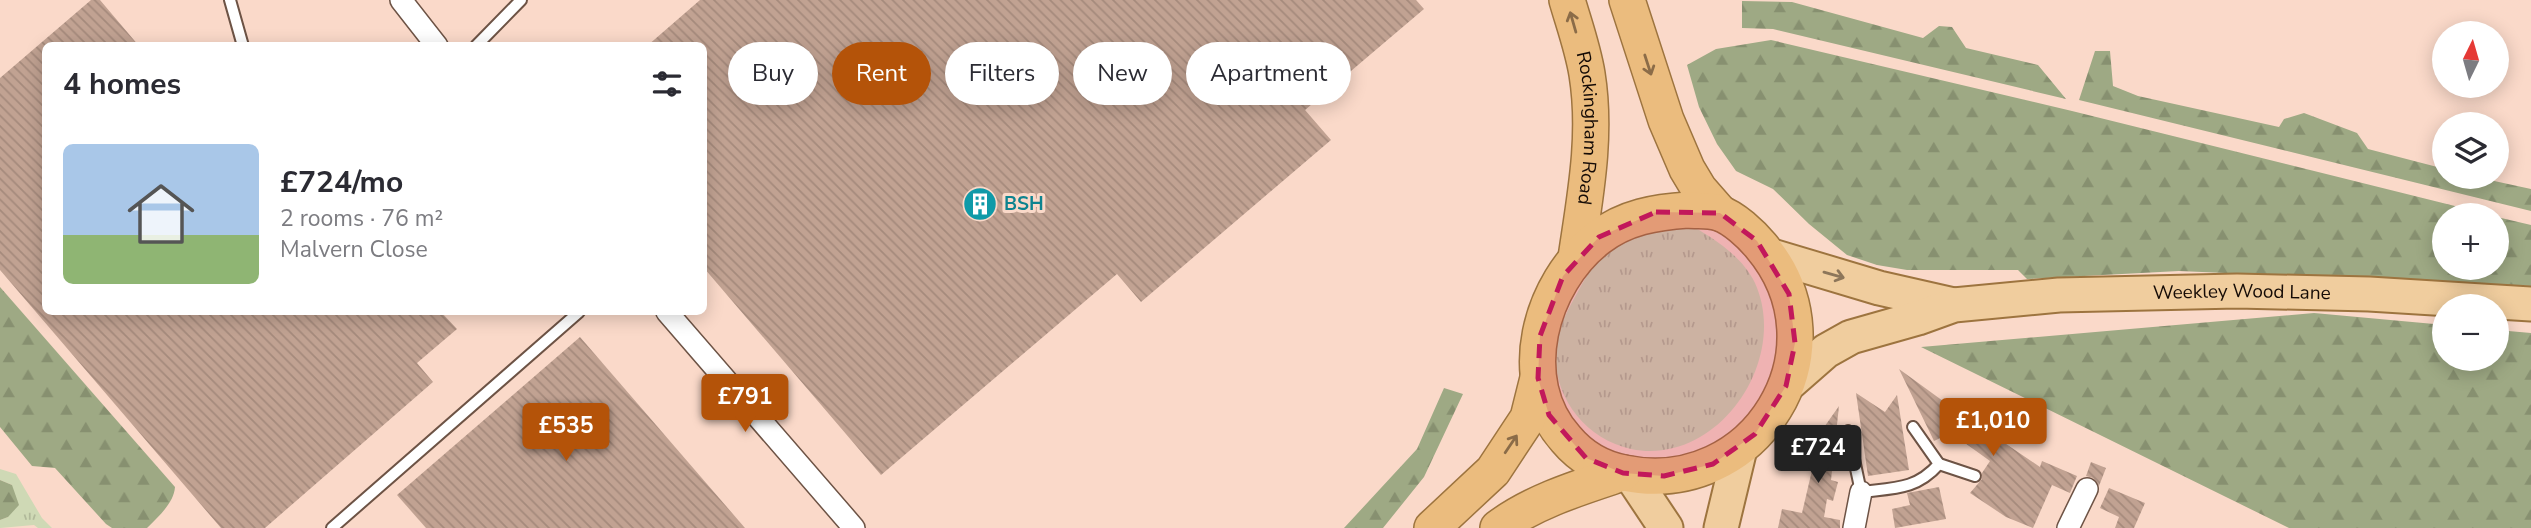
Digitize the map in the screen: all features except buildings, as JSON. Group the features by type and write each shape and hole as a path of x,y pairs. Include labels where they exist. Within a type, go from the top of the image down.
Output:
{"highway":[{"name":"Rockingham Road","path":"1567,0 1587,72 1590,101 1590,168 1576,258"},
{"path":"1627,0 1666,120 1687,169 1699,189 1720,213 1739,226 1769,256 1782,279 1792,306 1795,343 1786,386 1773,412 1740,449 1713,464 1664,476 1626,474 1603,467 1572,446 1549,415 1538,378 1537,357 1545,315 1563,276 1576,258 1599,237 1626,221 1656,212 1688,210 1720,213"},
{"path":"1432,528 1493,471 1528,418 1538,378"},
{"path":"1498,528 1537,506 1626,474"}],"main road":[{"name":"Weekley Wood Lane","path":"1769,256 1878,288 1954,305"},
{"name":"Weekley Wood Lane","path":"1786,386 1826,351 1851,337 1954,305 2059,295 2237,291 2369,294 2531,304"},
{"path":"1721,528 1740,449"},
{"path":"1626,474 1666,528"}],"street":[{"path":"401,0 434,42"},
{"path":"670,315 854,528"},
{"path":"2068,528 2087,489"},
{"path":"1854,528 1861,492"}],"lane":[{"path":"230,0 242,42"},
{"path":"480,42 521,0"},
{"path":"331,528 576,315"},
{"path":"1913,427 1939,464 1975,476"},
{"path":"1848,431 1861,492 1911,485 1927,477 1939,464"}],"highlighted area":[{"path":"1656,212 1720,213 1757,241 1789,294 1795,343 1786,386 1755,434 1713,464 1664,476 1623,473 1586,458 1549,415 1538,378 1540,336 1563,276 1599,237"}],"green space":[{"path":"1742,1 1792,2 1923,38 1939,26 1952,27 1966,48 2038,65 2066,99 1773,29 1742,28"},
{"path":"1771,40 2443,203 2432,203 2432,280 2509,280 2509,220 2531,225 2531,286 2179,271 2027,279 2018,270 1907,270 1877,265 1847,255 1809,224 1773,189 1736,171 1717,144 1699,107 1687,65 1716,49"},
{"path":"2095,51 2110,51 2113,86 2138,96 2279,127 2284,119 2304,113 2357,133 2368,149 2432,166 2432,187 2079,100"},
{"path":"2509,184 2531,189 2531,211 2509,206 2509,203 2498,203 2441,189 2509,189"},
{"path":"1684,221 1734,255 1749,273 1755,283 1763,313 1763,344 1754,374 1739,402 1718,425 1692,441 1663,450 1631,449 1597,434 1571,408 1557,374 1558,337 1565,316 1582,284 1609,245 1628,233"},
{"path":"0,287 175,487 169,504 147,528 112,528 106,524 55,468 32,466 0,427"},
{"path":"2314,313 2432,324 2432,371 2509,371 2509,331 2531,333 2531,528 2289,528 1921,347"},
{"path":"1444,388 1463,394 1424,477 1383,528 1344,528 1417,449"},
{"path":"0,469 16,474 42,518 52,528 38,528 34,525 0,528 0,520 8,517 12,485 0,480"},
{"path":"0,480 12,485 19,505 8,517 0,520"}],"place":[{"name":"BSH","path":"980,204"}]}
